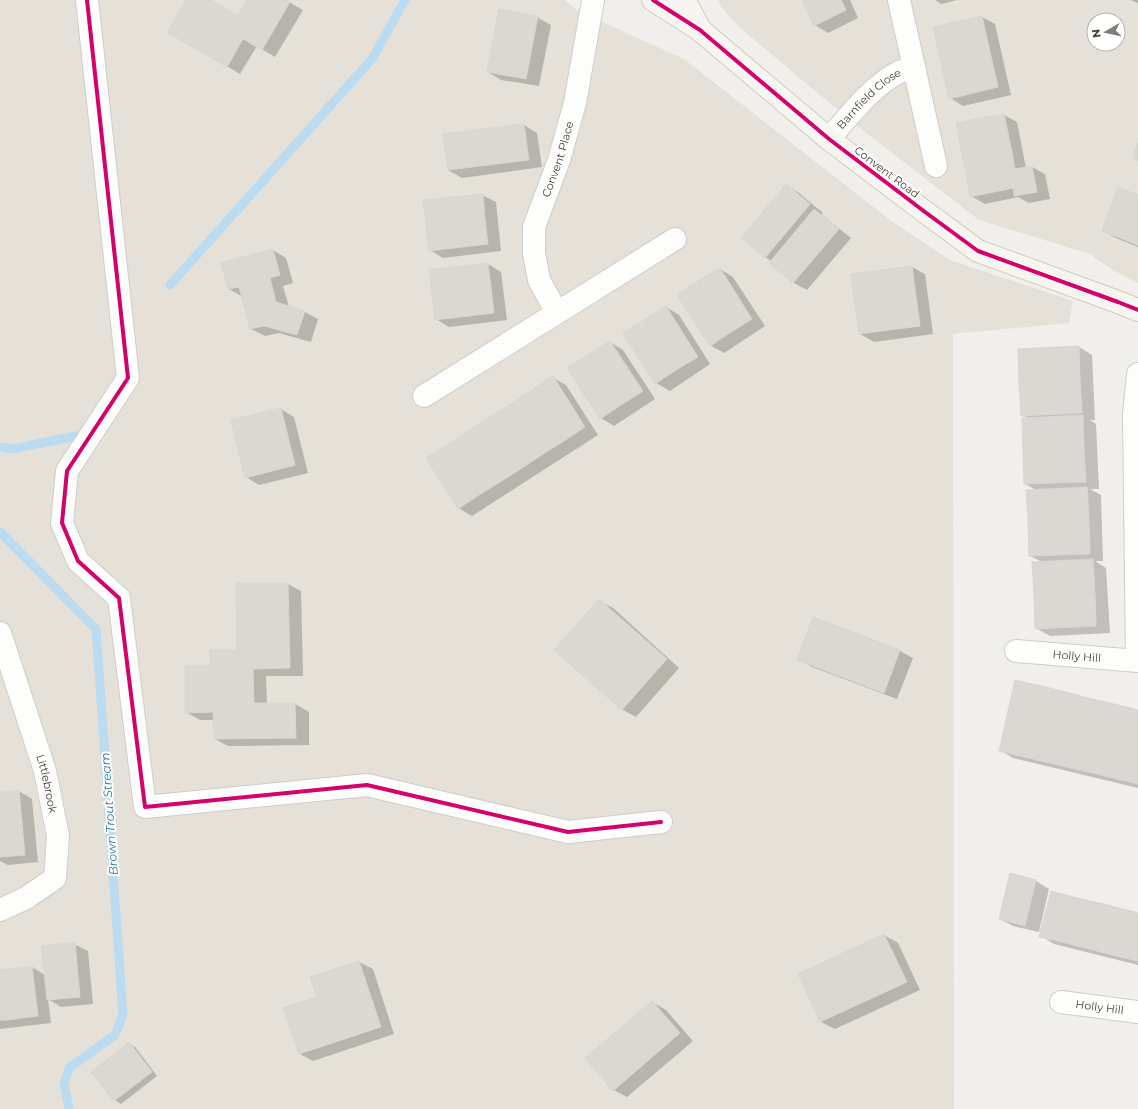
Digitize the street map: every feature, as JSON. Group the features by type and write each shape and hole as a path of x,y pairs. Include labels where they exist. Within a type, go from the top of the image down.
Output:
{"street":[{"path":"87,0 128,378 67,471 62,523 78,561 119,598 145,807 367,785 568,832 661,822"},
{"name":"Convent Place","path":"557,312 539,280 534,253 534,226 559,160 576,103 593,0"},
{"name":"Convent Road","path":"653,0 700,30 829,139 978,251 1138,310"},
{"name":"Convent Road","path":"684,0 700,30"},
{"name":"Barnfield Close","path":"899,0 936,166"},
{"name":"Barnfield Close","path":"829,139 854,110 884,82 900,72 914,67"},
{"path":"424,396 675,239"},
{"name":"Holly Hill","path":"1016,651 1138,661 1134,414 1138,374"},
{"name":"Littlebrook","path":"0,633 45,771 58,836 55,878 26,898 0,910"},
{"name":"Holly Hill","path":"1061,1002 1138,1012"}],"shaded area":[{"path":"0,0 565,0 578,11 684,59 894,223 950,260 1073,301 1069,323 953,334 954,1109 0,1109"},
{"path":"718,0 1138,0 1138,283 1111,269 1090,254 979,220 865,132 738,26 723,9"}],"building":[{"path":"186,0 211,0 238,16 247,0 287,0 290,2 262,50 243,39 227,67 167,32"},
{"path":"802,0 841,0 846,10 814,26"},
{"path":"499,9 538,16 526,79 487,72"},
{"path":"982,16 990,52 941,62 933,27"},
{"path":"990,52 998,87 949,99 941,62"},
{"path":"1004,114 1012,152 964,163 956,123"},
{"path":"524,124 529,160 448,170 443,134"},
{"path":"1138,142 1138,161 1132,158"},
{"path":"1012,152 1015,169 1032,166 1037,192 1014,196 1013,188 970,197 964,163"},
{"path":"786,184 810,204 765,258 741,238"},
{"path":"1118,187 1138,195 1138,245 1102,231"},
{"path":"483,194 485,219 426,226 423,200"},
{"path":"814,209 839,229 793,283 769,263"},
{"path":"485,219 488,244 429,251 426,226"},
{"path":"273,249 280,275 270,278 276,302 305,311 297,335 264,326 250,329 239,287 228,289 221,263"},
{"path":"488,263 491,288 432,295 429,270"},
{"path":"912,266 920,326 859,334 851,274"},
{"path":"720,268 752,319 731,332 698,281"},
{"path":"698,281 731,332 710,346 677,295"},
{"path":"491,288 494,313 435,320 432,295"},
{"path":"666,306 698,357 676,370 644,320"},
{"path":"644,320 676,370 655,384 623,333"},
{"path":"610,341 643,391 621,405 589,354"},
{"path":"1079,346 1080,379 1019,382 1018,349"},
{"path":"589,354 621,405 600,419 567,368"},
{"path":"553,376 585,427 564,441 532,390"},
{"path":"1080,379 1082,413 1021,416 1019,382"},
{"path":"532,390 564,441 543,454 511,404"},
{"path":"511,404 543,454 522,468 489,417"},
{"path":"281,408 295,465 245,478 231,420"},
{"path":"1083,415 1084,448 1023,451 1022,418"},
{"path":"489,417 522,468 500,482 468,431"},
{"path":"468,431 500,482 479,495 447,445"},
{"path":"447,445 479,495 458,509 426,458"},
{"path":"1084,448 1086,482 1024,484 1023,451"},
{"path":"1087,487 1089,520 1028,523 1026,490"},
{"path":"1089,520 1090,554 1029,556 1028,523"},
{"path":"1093,559 1095,593 1034,595 1032,562"},
{"path":"236,583 288,583 290,668 253,669 254,703 295,703 296,738 214,739 213,712 185,713 185,666 210,666 210,650 237,650"},
{"path":"1095,593 1096,626 1035,629 1034,595"},
{"path":"599,599 667,659 622,710 554,650"},
{"path":"813,617 900,650 884,693 797,660"},
{"path":"1015,680 1054,689 1037,760 999,751"},
{"path":"1054,689 1092,699 1075,769 1037,760"},
{"path":"1092,699 1131,708 1114,778 1075,769"},
{"path":"1131,708 1138,710 1138,784 1114,778"},
{"path":"19,790 25,855 0,857 0,792"},
{"path":"1010,873 1036,880 1025,926 999,919"},
{"path":"1051,891 1077,898 1066,943 1039,937"},
{"path":"1077,898 1104,904 1093,950 1066,943"},
{"path":"1104,904 1131,911 1120,957 1093,950"},
{"path":"1131,911 1138,913 1138,961 1120,957"},
{"path":"884,934 907,982 820,1022 798,974"},
{"path":"75,942 80,997 47,1000 41,946"},
{"path":"359,961 381,1027 299,1054 283,1008 317,997 310,977"},
{"path":"32,966 38,1016 7,1020 1,970"},
{"path":"1,970 7,1020 0,1020"},
{"path":"652,1001 680,1033 613,1091 585,1058"},
{"path":"129,1042 152,1072 114,1101 91,1072"}],"waterway":[{"path":"170,285 372,59 405,0"},
{"path":"0,447 12,449 76,436"},
{"name":"Brown Trout Stream","path":"0,532 96,629 123,1015 115,1035 69,1068 64,1084 69,1109"}],"cycle path":[{"path":"87,0 128,378 67,471 62,523 78,561 119,598 145,807 367,785 568,832 661,822"},
{"path":"653,0 700,30 829,139 978,251 1138,310"}]}
